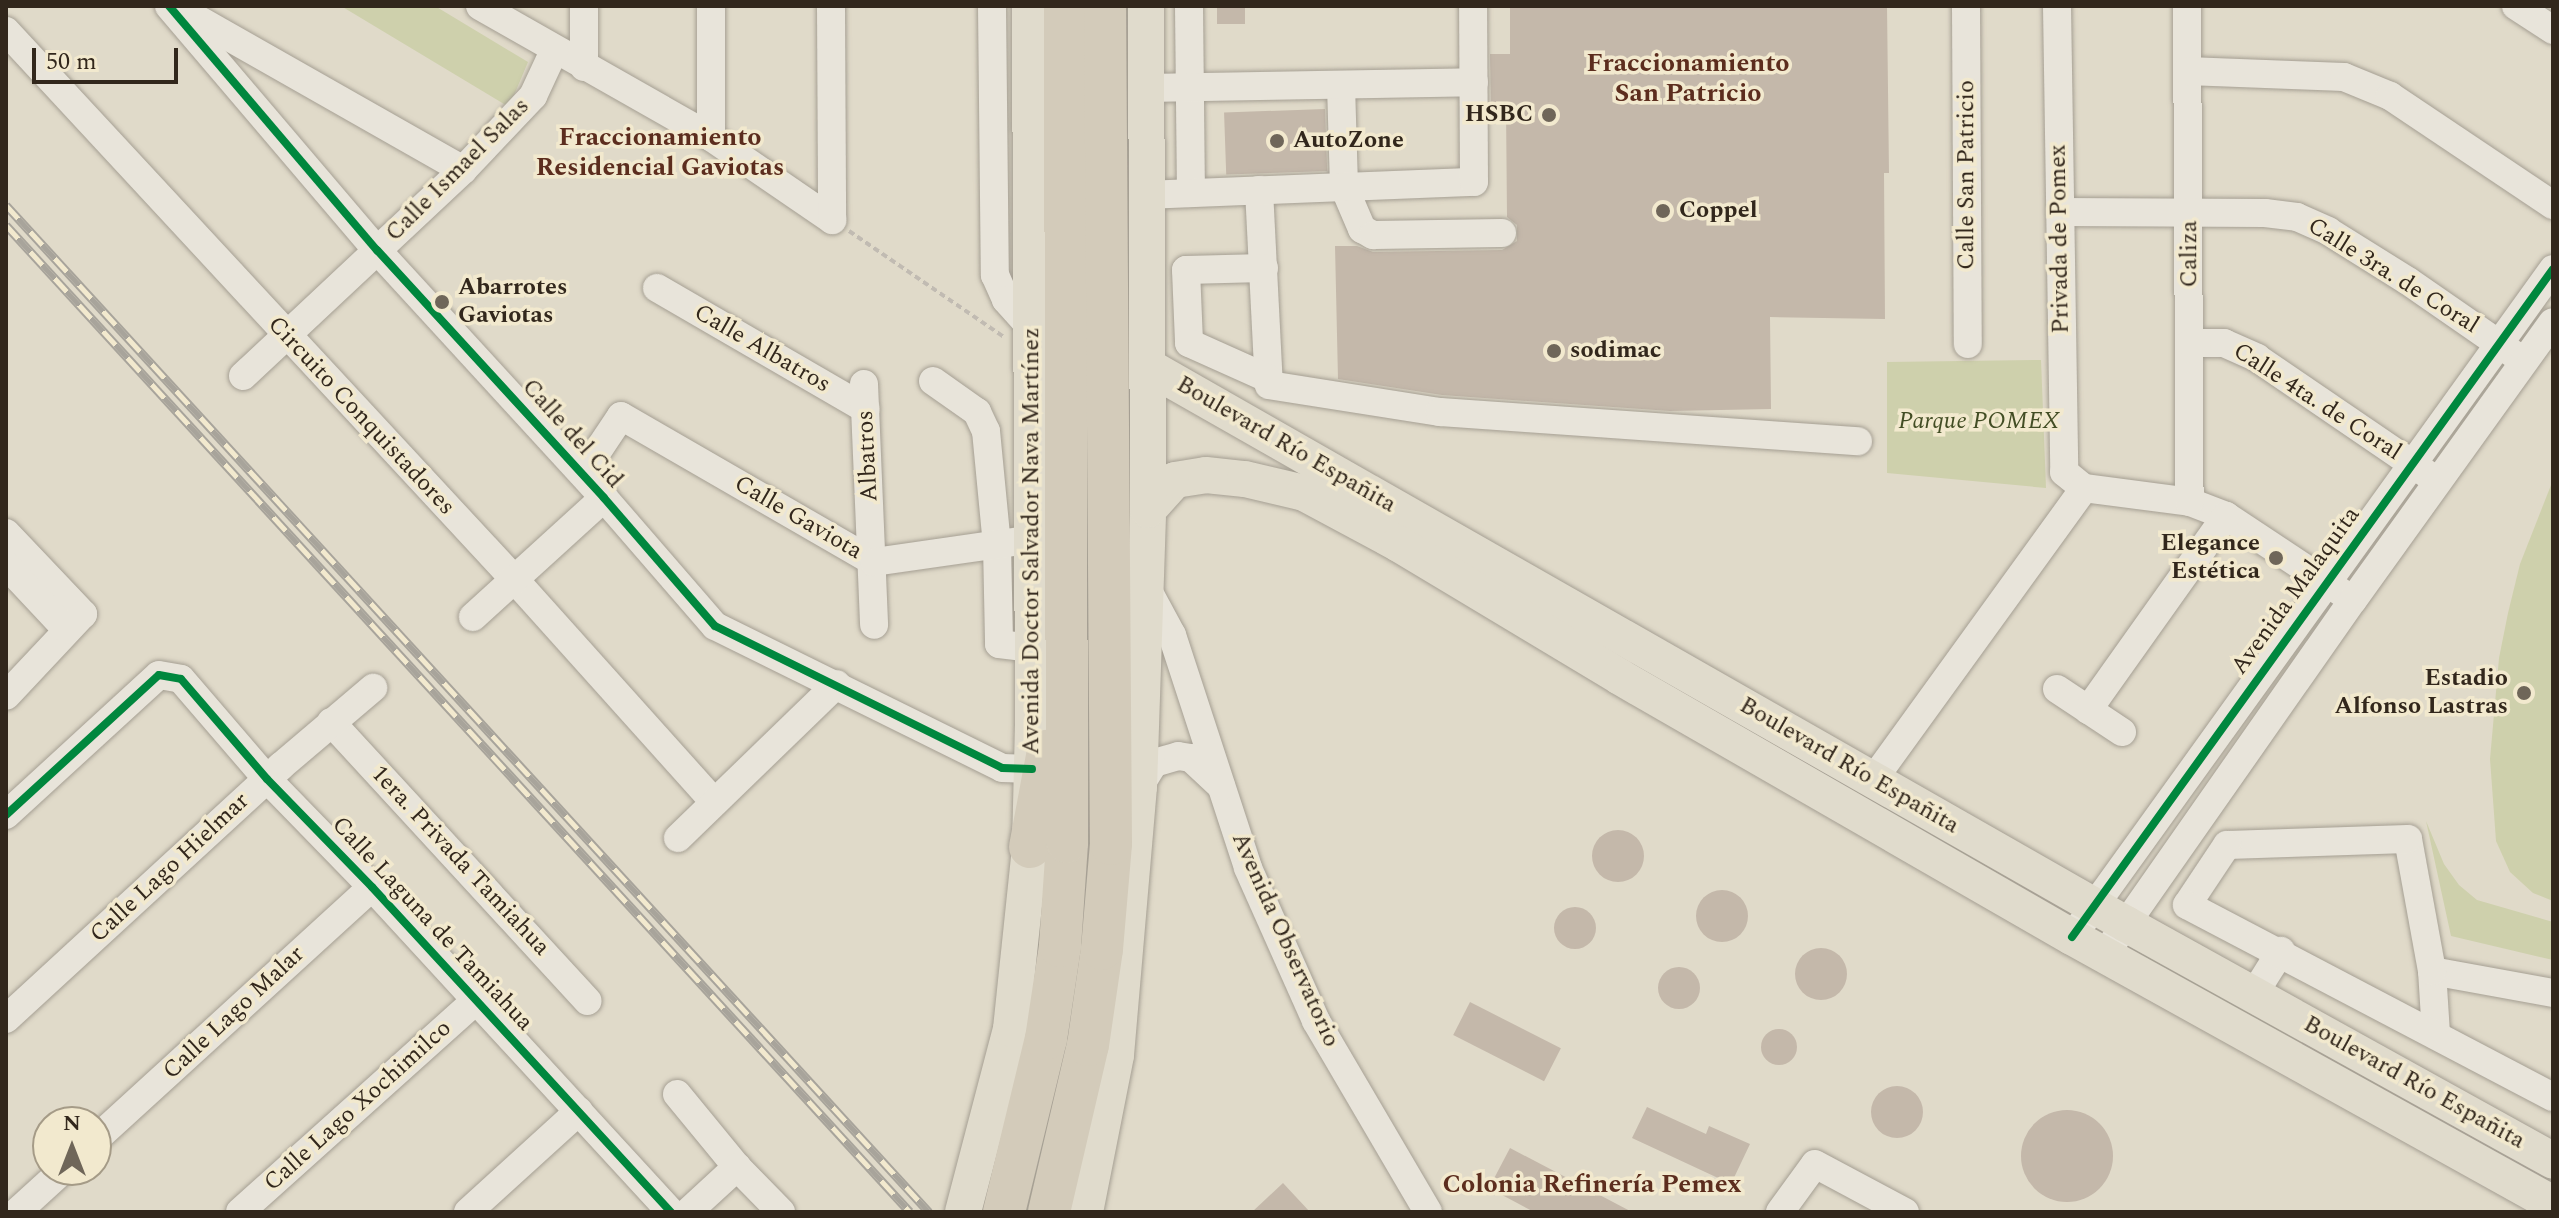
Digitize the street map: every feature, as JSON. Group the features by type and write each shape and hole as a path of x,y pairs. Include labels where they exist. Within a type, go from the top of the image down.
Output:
{"highway":[{"name":"Avenida Doctor Salvador Nava Martínez","path":"1004,1212 1046,1039 1060,946 1067,842 1050,650 1065,6"},
{"path":"1088,1045 1102,949 1111,844 1105,6"},
{"path":"1030,847 1050,650"},
{"path":"1049,1212 1088,1045 1129,917"}],"main road":[{"name":"Avenida Doctor Salvador Nava Martínez","path":"963,1212 1011,1029 1030,847 1032,769 1050,650 1033,539 1030,6"},
{"path":"1085,1212 1116,1055 1139,787 1148,510 1146,6"},
{"name":"Boulevard Río Españita","path":"1147,366 2126,924 2550,1157"},
{"name":"Boulevard Río Españita","path":"1148,510 1175,480 1206,475 1245,479 1304,493 1399,544 1620,677 2072,937 2553,1204"}],"street":[{"name":"Calle del Cid","path":"169,6 377,250 604,498 715,626 1002,768 1032,769"},
{"path":"175,6 463,170"},
{"path":"480,6 552,55 584,67 711,137 832,220"},
{"path":"584,6 584,67"},
{"path":"711,6 711,137"},
{"path":"831,6 832,220"},
{"path":"992,6 995,275 1032,343"},
{"path":"1189,6 1191,193"},
{"path":"1146,195 1474,182 1473,6"},
{"name":"Calle San Patricio","path":"1966,6 1968,344"},
{"name":"Privada de Pomex","path":"2057,6 2060,212 2074,480"},
{"name":"Caliza","path":"2187,6 2190,502"},
{"path":"2516,6 2553,30"},
{"name":"Circuito Conquistadores","path":"6,31 515,580 714,802"},
{"name":"Calle Ismael Salas","path":"243,376 489,143 533,96 552,55"},
{"path":"2187,71 2344,77 2390,96 2553,205"},
{"path":"1146,88 1474,82"},
{"path":"1341,85 1344,187 1362,229 1373,235 1502,233"},
{"path":"1259,190 1269,385 1440,412 1858,441"},
{"name":"Calle 3ra. de Coral","path":"2060,212 2297,217 2408,281 2525,362"},
{"path":"1264,268 1186,270 1189,343 1269,379"},
{"name":"Avenida Malaquita","path":"2072,937 2553,269"},
{"name":"Calle Albatros","path":"657,288 865,396"},
{"path":"2105,954 2553,322"},
{"name":"Calle 4ta. de Coral","path":"2190,343 2224,343 2257,358 2437,482"},
{"path":"933,381 977,412 986,431 997,545 999,644 1050,650"},
{"name":"Albatros","path":"865,396 874,562 874,625"},
{"name":"Calle Gaviota","path":"597,452 621,416 874,562 1033,539"},
{"path":"1873,780 2074,480 2190,502 2226,516 2353,600"},
{"path":"473,617 604,498"},
{"path":"2088,710 2226,516"},
{"path":"6,533 83,614 6,696"},
{"path":"6,565 67,630"},
{"name":"Avenida Observatorio","path":"1146,587 1172,635 1248,868 1316,1021 1428,1212"},
{"name":"Calle Laguna de Tamiahua","path":"6,815 159,675 181,679 267,779 477,999 671,1212"},
{"path":"678,838 837,684"},
{"name":"Calle Lago Hielmar","path":"6,1019 267,779 373,688"},
{"path":"2057,689 2122,732"},
{"name":"1era. Privada Tamiahua","path":"331,722 588,1001"},
{"name":"Avenida Observatorio","path":"1139,787 1154,763 1178,756 1191,758 1223,789"},
{"path":"2436,1034 2432,971 2408,839 2227,845 2187,905 2281,951 2553,1097"},
{"name":"Calle Lago Malar","path":"112,1124 372,887"},
{"path":"2254,994 2281,951"},
{"path":"2432,971 2553,993"},
{"name":"Calle Lago Xochimilco","path":"240,1212 477,999"},
{"path":"677,1094 737,1167 781,1212"},
{"path":"468,1212 579,1111"},
{"path":"1780,1212 1815,1164 1905,1212"},
{"path":"688,1212 737,1167"},
{"path":"17,1212 45,1186"}],"path":[{"path":"832,220 1032,343"}],"green space":[{"path":"341,6 435,6 528,62 509,107"},
{"name":"Parque POMEX","path":"2041,360 2046,488 1887,473 1887,362"},
{"name":"Estadio Alfonso Lastras","path":"2553,480 2553,901 2533,893 2510,872 2496,841 2490,759 2499,658 2508,613 2520,564"},
{"path":"2426,821 2444,864 2459,885 2477,900 2553,922 2553,960 2451,936"}],"building":[{"path":"1217,6 1245,6 1245,24 1217,24"},
{"path":"1510,6 1887,6 1889,173 1884,173 1885,319 1770,317 1771,409 1670,411 1442,395 1338,379 1335,246 1357,246 1373,252 1502,250 1517,241 1517,225 1507,217 1506,107 1491,108 1490,54 1510,54"},
{"name":"AutoZone","path":"1325,109 1327,171 1226,174 1224,113"},
{"path":"1618,830 1636,838 1644,856 1636,874 1618,882 1600,874 1592,856 1600,838"},
{"path":"1722,890 1740,898 1748,916 1740,934 1722,942 1704,934 1696,916 1704,898"},
{"path":"1575,907 1590,913 1596,928 1590,943 1575,949 1560,943 1554,928 1560,913"},
{"path":"1821,948 1839,956 1847,974 1839,992 1821,1000 1803,992 1795,974 1803,956"},
{"path":"1679,967 1694,973 1700,988 1694,1003 1679,1009 1664,1003 1658,988 1664,973"},
{"path":"1470,1002 1561,1048 1544,1081 1453,1035"},
{"path":"1779,1029 1792,1034 1797,1047 1792,1060 1779,1065 1766,1060 1761,1047 1766,1034"},
{"path":"1897,1086 1915,1094 1923,1112 1915,1130 1897,1138 1879,1130 1871,1112 1879,1094"},
{"path":"1647,1107 1706,1134 1709,1126 1750,1144 1731,1184 1632,1138"},
{"path":"2058,1110 2076,1110 2093,1117 2106,1130 2113,1156 2106,1182 2093,1195 2076,1202 2058,1202 2041,1195 2028,1182 2021,1165 2021,1147 2028,1130 2041,1117"},
{"path":"1510,1148 1632,1212 1534,1212 1489,1188"},
{"path":"1283,1183 1310,1212 1252,1212"}],"railway":[{"path":"6,205 929,1212"},
{"path":"6,225 910,1212"}],"cycle path":[{"path":"169,6 377,250 604,498 715,626 1002,768 1032,769"},
{"path":"2072,937 2553,269"},
{"path":"6,815 159,675 181,679 267,779 372,887 671,1212"}],"place":[{"name":"HSBC","path":"1549,115"},
{"name":"AutoZone","path":"1277,141"},
{"name":"Coppel","path":"1663,211"},
{"name":"Abarrotes Gaviotas","path":"442,302"},
{"name":"sodimac","path":"1554,351"},
{"name":"Elegance Estética","path":"2276,558"},
{"name":"Estadio Alfonso Lastras","path":"2524,693"}],"district":[{"name":"Fraccionamiento San Patricio","path":"1688,79"},
{"name":"Fraccionamiento Residencial Gaviotas","path":"660,153"},
{"name":"Colonia Refinería Pemex","path":"1592,1185"}]}
